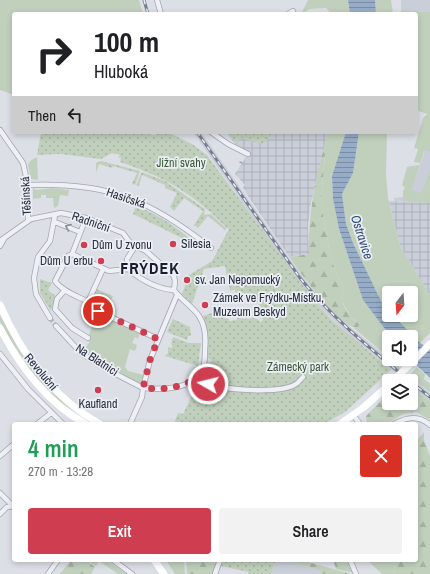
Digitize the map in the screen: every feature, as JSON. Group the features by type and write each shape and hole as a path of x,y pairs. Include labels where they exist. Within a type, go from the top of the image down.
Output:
{"main road":[{"name":"Revoluční","path":"0,305 17,342 38,371 62,397 97,422"},
{"name":"Revoluční","path":"0,328 9,345 31,376 48,395 82,422"},
{"path":"400,374 430,344"},
{"path":"343,422 382,390"},
{"path":"155,562 164,574"}],"street":[{"path":"157,0 160,12"},
{"name":"Těšínská","path":"0,130 23,163 28,184 28,221"},
{"path":"217,134 228,144 248,154"},
{"name":"Hasičská","path":"28,184 79,185 126,197 167,216 211,248"},
{"name":"Radniční","path":"0,241 28,221 37,217 69,214 86,218 123,233 134,248"},
{"path":"50,318 36,294 34,278 38,257 50,241 55,222 55,215"},
{"path":"86,218 72,254 68,256 55,281 65,290 88,302"},
{"name":"Radniční","path":"55,222 80,232"},
{"path":"0,237 6,236"},
{"path":"0,246 6,236"},
{"path":"143,388 155,389 182,386 196,379 204,366 205,341 204,328 200,317 177,295 174,290 174,276 146,251 134,248 127,259 128,269 136,276 155,285 174,290"},
{"path":"72,254 109,271 128,269"},
{"path":"103,269 87,306 158,339"},
{"path":"65,290 57,299 55,309 72,328 88,338"},
{"path":"131,422 142,397 150,360 177,295"},
{"name":"Na Blatnici","path":"56,326 81,353 106,369 143,388"},
{"path":"0,354 28,389 50,413 61,422"},
{"path":"196,379 216,386 257,391 274,390 295,385 303,377"},
{"path":"39,422 50,413"},
{"path":"353,415 358,422"},
{"path":"400,422 414,417 424,420 430,425"},
{"path":"0,456 12,446"},
{"path":"0,493 12,504"},
{"path":"0,514 8,507 12,506"},
{"path":"48,574 57,562"},
{"path":"116,562 132,574"},
{"path":"215,574 219,562"},
{"path":"351,562 356,574"}],"shaded area":[{"path":"401,0 430,0 430,12 401,10"},
{"path":"194,134 202,134 302,276 321,299 349,326 382,353 382,362 345,331 316,303 297,280"},
{"path":"228,134 328,134 310,207 308,226 309,254 290,257 288,255 248,196 243,187 245,185 235,174 249,152 241,150 229,137"},
{"path":"425,150 430,152 430,203 394,201 394,198 403,197 403,191 411,192"},
{"path":"389,201 430,203 430,295 400,246"},
{"path":"387,366 397,366 407,374 397,374"},
{"path":"418,383 430,393 430,401 418,392"},
{"path":"275,562 294,562 318,570 322,574 271,574"}],"green space":[{"path":"0,0 139,0 142,12 12,12 12,94 0,90"},
{"path":"308,0 348,0 350,12 330,12 326,8 310,9 302,12"},
{"path":"375,0 391,0 393,12 376,12"},
{"path":"401,10 430,12 430,152 424,151 412,190 422,193 430,169 430,203 403,201 403,191 405,188 402,185 407,167 419,165 420,163 414,162 418,149 414,148 423,118 427,114 418,111 418,12 401,12"},
{"name":"Zámecký park","path":"41,134 171,134 192,144 207,155 316,303 332,320 382,362 382,366 386,366 391,370 387,374 382,374 382,378 345,412 328,422 175,422 178,413 183,414 198,383 212,360 208,358 207,330 203,316 215,312 216,314 221,312 223,317 229,319 229,321 237,320 237,318 250,319 251,317 259,320 260,322 263,320 259,303 248,296 235,292 235,289 230,291 225,266 204,269 192,304 182,294 189,275 212,261 230,227 228,229 203,206 179,188 152,174 120,162 121,158 118,157 120,155 112,153 101,159 60,154 37,155"},
{"path":"229,134 272,134 264,144 240,138 236,144"},
{"path":"327,134 345,134 332,176 333,199 339,229 363,300 386,330 382,330 382,352 354,328 358,328 356,321 351,318 342,301 343,288 330,254 321,203 325,154 323,151"},
{"path":"359,134 387,134 386,174 388,198 400,246 430,295 430,333 420,343 418,341 418,330 407,330 400,322 418,322 418,286 382,286 382,303 353,243 346,224 342,194 353,173"},
{"path":"323,151 325,154 321,203 330,254 343,288 342,301 351,318 359,324 358,328 350,326 341,319 320,298 288,255 290,257 309,254 312,202"},
{"path":"37,157 38,180 31,179 28,165 30,161"},
{"path":"101,161 140,171 135,185 132,184 137,173 113,166 112,168 99,164 96,173 96,163"},
{"path":"142,172 165,181 205,209 204,215 211,214 226,228 226,231 208,216 198,228 194,225 203,211 184,198 174,211 170,207 177,193 165,188 165,185 142,175 139,186 136,185"},
{"path":"33,188 36,190 53,188 69,190 68,196 60,195 58,206 54,208 53,198 46,198 46,195 41,195 41,198 33,199"},
{"path":"136,206 163,219 188,237 186,240 133,214"},
{"path":"40,279 52,283 48,290 56,296 51,311 40,293"},
{"path":"96,289 113,296 109,305 104,301 99,310 89,305"},
{"path":"100,314 140,333 138,339 135,337 132,343 137,345 135,351 130,349 125,367 128,371 144,375 141,383 136,382 83,351 89,343 89,334 97,315"},
{"path":"0,316 26,359 93,422 90,422 59,401 35,377 6,333 0,321"},
{"path":"173,319 190,327 191,336 188,336 187,340 167,332"},
{"path":"173,337 189,343 201,343 198,366 165,356 168,353 168,347 172,348 171,344"},
{"path":"417,367 425,374 424,379 430,384 430,392 418,383 418,374 411,374"},
{"path":"418,392 430,401 430,420 416,412 403,414 390,422 367,422 366,416 382,400 382,410 418,410"},
{"path":"424,432 424,440 430,456 430,574 395,574 394,562 418,562 418,439"},
{"path":"69,562 89,562 95,567 91,574 60,574"},
{"path":"89,562 98,562 96,566"},
{"path":"100,562 109,562 127,574 118,574"},
{"path":"167,562 184,562 185,574 175,574"},
{"path":"186,562 217,562 214,574 187,574"},
{"path":"222,562 275,562 271,574 248,574 248,572 221,566"},
{"path":"294,562 308,562 351,574 322,574 318,570"},
{"path":"350,562 355,573 336,569 334,563"},
{"path":"369,562 394,562 395,574 382,574"}],"water":[{"path":"348,0 375,0 376,12 350,12"},
{"path":"345,134 359,134 353,173 342,194 346,224 353,243 382,303 382,322 400,322 407,330 386,330 363,300 339,229 333,199 332,176"},
{"path":"418,341 430,349 430,378 417,366"}],"tunnel":[{"path":"50,318 56,326"}],"railway":[{"path":"144,0 147,12"},
{"path":"198,134 312,293 352,332 402,374"},
{"path":"418,388 430,397"}],"place":[{"name":"Silesia","path":"173,244"},
{"name":"Dům U zvonu","path":"84,245"},
{"name":"Dům U erbu","path":"101,261"},
{"name":"sv. Jan Nepomucký","path":"187,280"},
{"name":"Zámek ve Frýdku-Místku, Muzeum Beskyd","path":"205,305"},
{"name":"Kaufland","path":"98,390"}],"district":[{"name":"FRÝDEK","path":"150,268"}],"route":[{"path":"98,311 158,339 150,360 143,388 155,389 182,386 196,379 208,384"}],"park label":[{"name":"Jižní svahy","path":"181,163"}],"water label":[{"name":"Ostravice","path":"362,237"}]}
